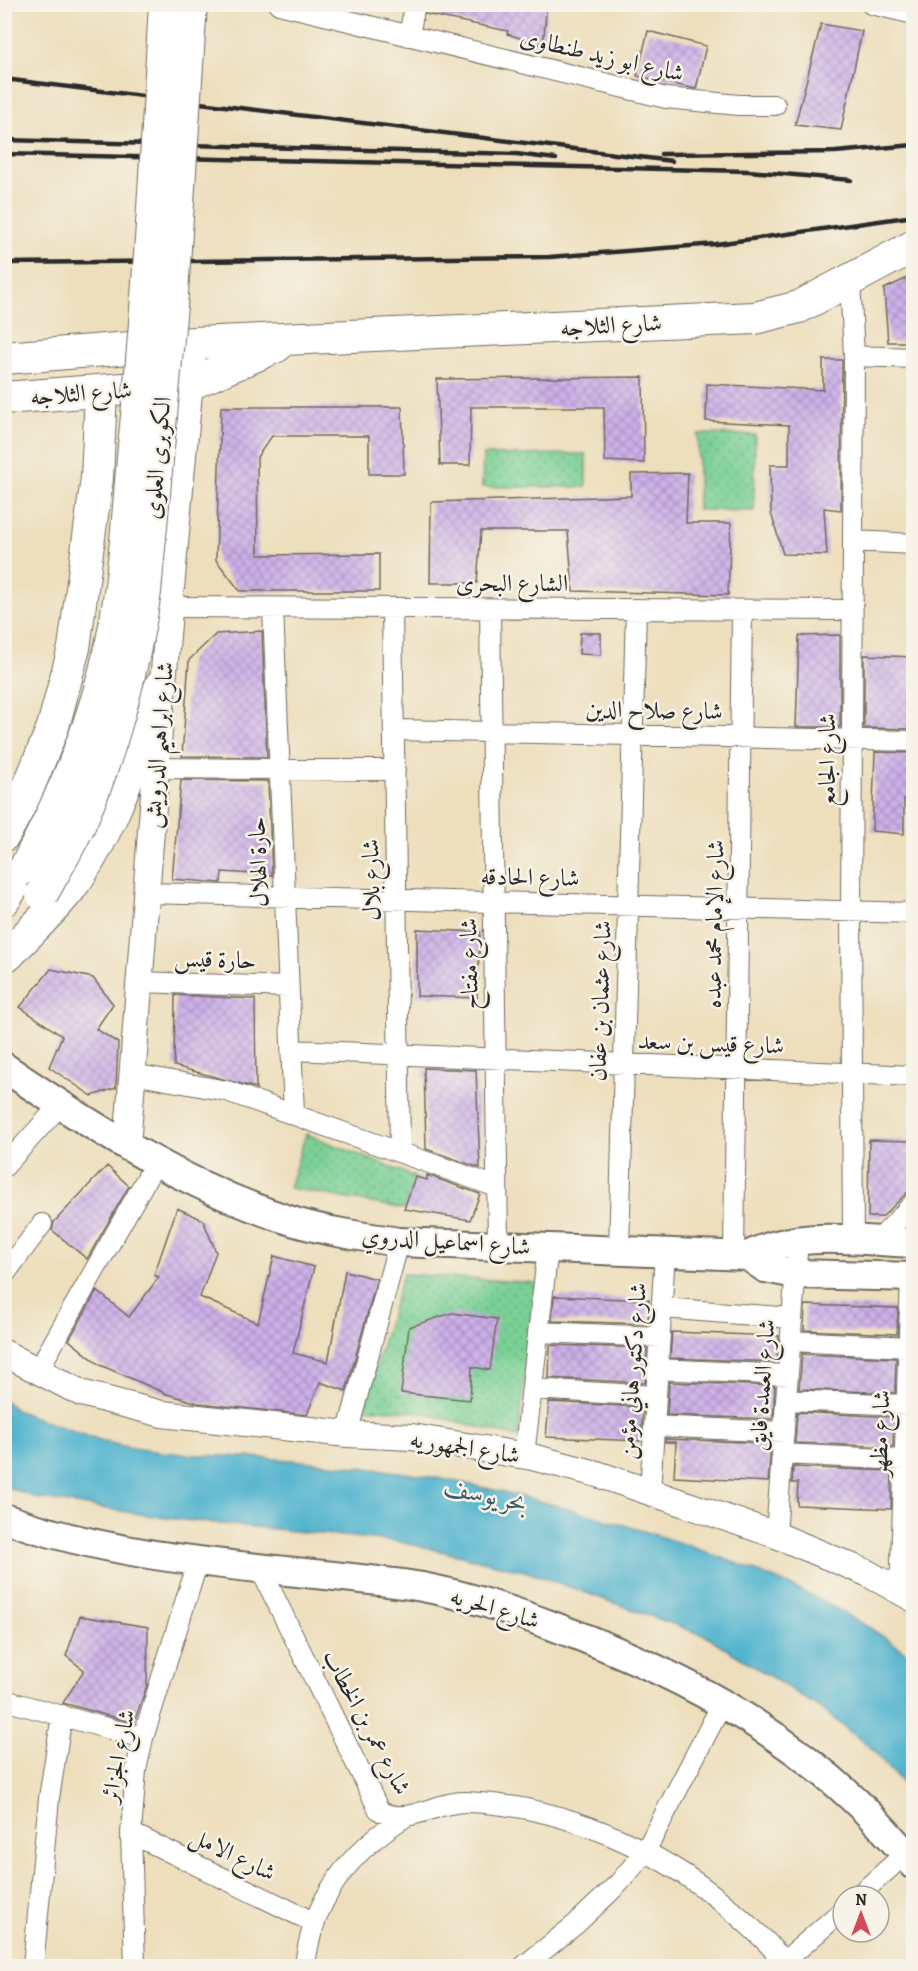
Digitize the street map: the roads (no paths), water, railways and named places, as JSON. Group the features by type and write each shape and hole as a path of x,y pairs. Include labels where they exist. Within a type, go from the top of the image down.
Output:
{"main road":[{"name":"الكوبرى العلوى","path":"34,881 56,810 76,764 97,701 120,590 149,293 165,4"},
{"name":"الكوبرى العلوى","path":"34,881 81,823 121,709 137,640 145,592 172,294 191,4"},
{"name":"شارع الثلاجه","path":"4,358 194,343 755,318 799,308 914,246"},
{"name":"شارع الثلاجه","path":"4,398 190,384 291,339"},
{"path":"4,835 24,798 53,727 74,648 97,478 101,392"},
{"path":"7,957 71,886 99,840 118,801 161,685"},
{"path":"4,900 34,881"},
{"path":"7,957 34,881"},
{"name":"شارع اسماعيل الدروي","path":"4,1067 127,1147 243,1202 295,1222 399,1242 741,1256 766,1246 798,1239 914,1243"},
{"name":"شارع اسماعيل الدروي","path":"741,1256 765,1268 796,1274 912,1277"},
{"name":"شارع الحريه","path":"4,1518 48,1534 93,1544 261,1570 402,1584 465,1597 592,1640 657,1668 723,1702 772,1733 817,1768 876,1821 909,1860"}],"street":[{"name":"شارع ابو زيد طنطاوى","path":"279,4 666,98 730,105 775,105"},
{"path":"409,36 415,4"},
{"path":"871,4 914,14"},
{"name":"شارع الجامع","path":"850,280 854,356 852,540 854,740 851,912 853,1074 865,1241"},
{"name":"شارع ابراهيم الدرويش","path":"127,1147 161,685 171,607 194,343"},
{"path":"854,356 914,358"},
{"path":"852,540 914,544"},
{"name":"الشارع البحرى","path":"171,607 852,610"},
{"name":"حارة الهلال","path":"273,608 294,1114"},
{"name":"شارع بلال","path":"392,608 400,1150"},
{"name":"شارع مفتاح","path":"490,609 498,1246"},
{"name":"شارع عثمان بن عفان","path":"619,1251 636,609"},
{"name":"شارع الإمام محمد عبده","path":"741,1256 738,1069 742,610"},
{"name":"شارع صلاح الدين","path":"394,730 914,741"},
{"path":"155,768 395,770"},
{"name":"شارع الحادقه","path":"146,893 914,913"},
{"name":"حارة قيس","path":"140,982 289,987"},
{"name":"شارع قيس بن سعد","path":"292,1050 914,1076"},
{"path":"133,1074 227,1091 400,1150 497,1187"},
{"path":"4,1167 60,1105"},
{"path":"37,1372 156,1162"},
{"path":"865,1241 914,1203"},
{"path":"4,1275 42,1224"},
{"name":"شارع العمدة فايق","path":"776,1535 798,1239"},
{"path":"347,1434 399,1242"},
{"path":"524,1456 548,1248"},
{"name":"شارع دكتور هاني مؤمن","path":"650,1492 665,1253"},
{"name":"شارع مظهر","path":"907,1595 904,1460 906,1405 910,1378 912,1277"},
{"path":"662,1308 792,1318"},
{"path":"538,1332 660,1337"},
{"path":"791,1341 909,1347"},
{"name":"شارع الجمهوريه","path":"4,1353 81,1393 162,1414 347,1434 412,1437 524,1456 597,1474 776,1535 867,1573 907,1595"},
{"path":"658,1369 788,1376"},
{"path":"532,1389 656,1396"},
{"path":"786,1400 906,1405"},
{"path":"654,1426 784,1432"},
{"path":"782,1454 904,1460"},
{"name":"شارع الجزائر","path":"135,1966 132,1800 143,1738 198,1561"},
{"name":"شارع عمر بن الخطاب","path":"261,1570 379,1810 390,1816 405,1817 436,1806 463,1802 501,1804 543,1812 578,1823 645,1852 715,1897 764,1940 782,1965"},
{"path":"4,1700 143,1738"},
{"path":"524,1966 576,1924 619,1883 645,1852 723,1702"},
{"path":"33,1966 49,1798 62,1715"},
{"path":"305,1966 313,1922 344,1869 364,1846 405,1817"},
{"name":"شارع الامل","path":"131,1833 313,1922"},
{"path":"875,1884 909,1860"},
{"path":"782,1965 831,1921"}],"water":[{"name":"بحر يوسف","path":"5,1400 15,1410 89,1437 132,1448 170,1453 282,1459 353,1466 430,1477 499,1491 632,1527 759,1572 840,1611 878,1633 913,1658 913,1795 872,1749 820,1708 706,1636 525,1571 402,1542 166,1518 36,1498 5,1486"}],"railway":[{"path":"4,79 672,161"},
{"path":"4,140 516,154 556,159"},
{"path":"661,154 835,152 914,145"},
{"path":"4,154 748,171 851,180"},
{"path":"4,263 549,257 716,244 914,216"}]}
